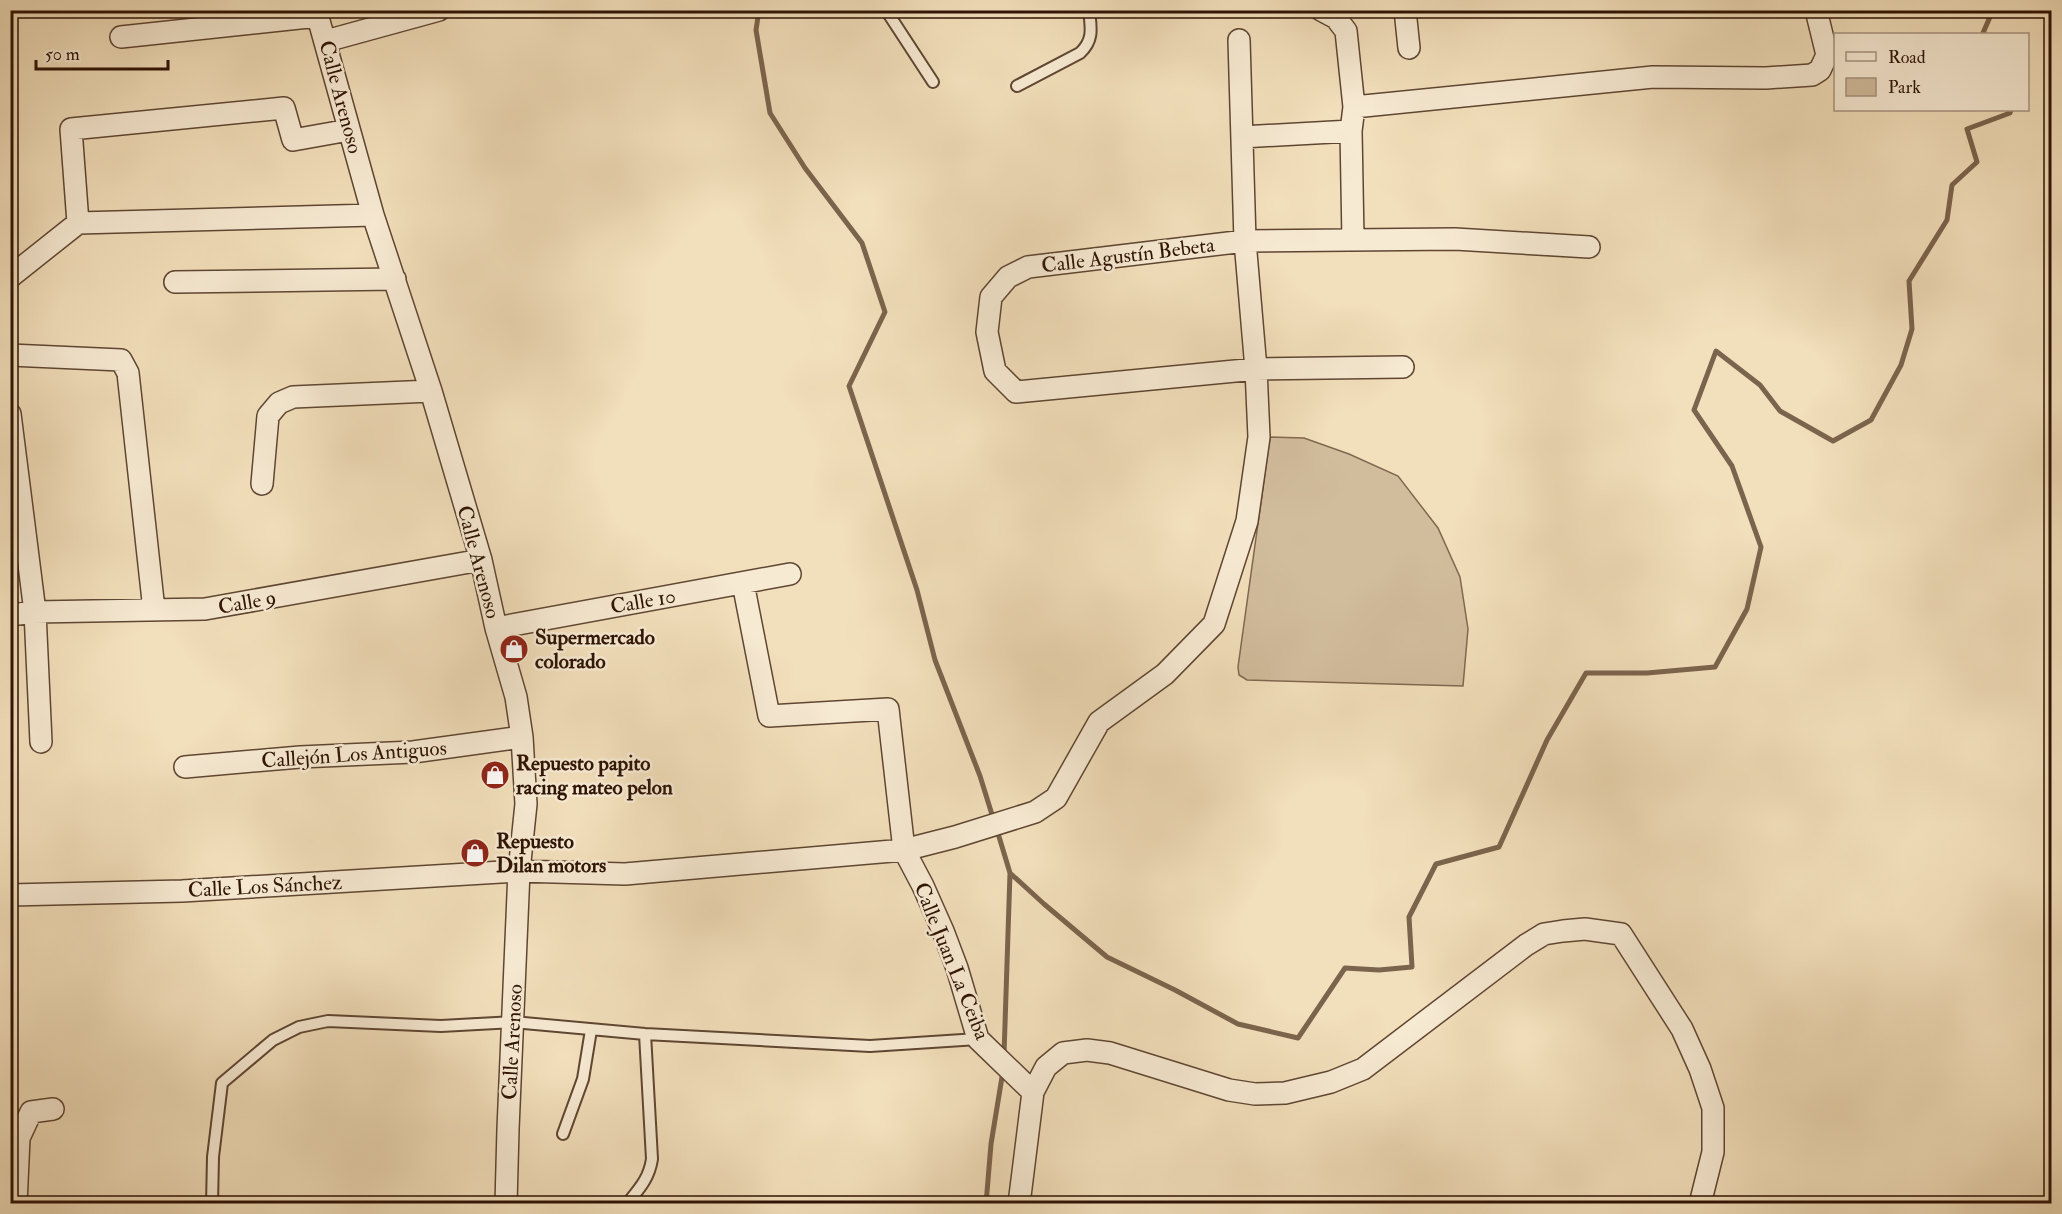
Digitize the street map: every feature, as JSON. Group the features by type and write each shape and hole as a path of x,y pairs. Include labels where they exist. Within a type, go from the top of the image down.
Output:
{"street":[{"path":"326,41 439,10"},
{"path":"1321,10 1336,18 1346,31 1354,107 1352,131 1353,240"},
{"path":"1405,10 1409,48"},
{"path":"1354,107 1653,76 1766,78 1828,75 1827,55 1816,10"},
{"path":"121,37 317,13"},
{"name":"Calle Arenoso","path":"317,13 373,215 431,391 481,560 496,628 516,697 522,737 526,804 519,872 506,1203"},
{"path":"1239,40 1245,241 1256,369"},
{"path":"78,223 70,129 284,108 293,140 349,130"},
{"path":"1242,136 1352,131"},
{"path":"10,277 78,223 373,215"},
{"name":"Calle Agustín Bebeta","path":"1403,367 1256,369 1016,392 995,372 987,332 991,297 1008,277 1028,267 1245,241 1455,239 1589,247"},
{"path":"175,282 395,279"},
{"path":"10,355 121,360 128,373 154,610"},
{"name":"Calle Los Sánchez","path":"10,895 182,891 519,872 626,874 904,850 1035,812 1056,798 1099,722 1165,674 1214,624 1247,521 1259,437 1256,369"},
{"path":"262,484 268,416 279,403 293,397 431,391"},
{"path":"10,414 35,612 41,742"},
{"name":"Calle 9","path":"10,615 35,612 205,609 481,560"},
{"name":"Calle 10","path":"496,628 790,574"},
{"path":"743,583 769,716 888,709 904,850"},
{"name":"Callejón Los Antiguos","path":"185,767 300,757 413,752 522,737"},
{"name":"Calle Juan La Ceiba","path":"904,850 924,886 943,931 982,1043 1033,1092"},
{"path":"1018,1203 1033,1092 1046,1067 1063,1053 1087,1050 1110,1053 1229,1090 1255,1094 1285,1093 1331,1082 1363,1069 1526,945 1544,934 1584,929 1622,934 1682,1029 1700,1069 1713,1108 1713,1152 1700,1203"},
{"path":"16,1203 19,1138 31,1112 53,1109"}],"lane":[{"path":"886,10 933,82"},
{"path":"1017,86 1080,53 1088,45 1091,35 1089,10"},
{"path":"212,1203 213,1157 222,1083 273,1040 299,1027 328,1021 441,1026 513,1022 645,1034 870,1046 982,1043"},
{"path":"563,1134 583,1079 591,1030"},
{"path":"627,1203 644,1184 650,1173 652,1159 645,1034"}],"green space":[{"path":"1270,437 1304,438 1349,454 1398,476 1438,528 1460,577 1468,629 1463,686 1247,680 1239,675 1238,667"}],"waterway":[{"path":"759,10 756,30 770,113 805,168 862,243 885,312 849,386 917,590 935,660 980,776 994,821"},
{"path":"1983,33 1993,10"},
{"path":"1010,873 1107,957 1238,1024 1298,1038 1345,968 1379,970 1412,967 1409,917 1436,864 1499,847 1547,740 1586,673 1647,673 1715,667 1747,609 1761,547 1732,466 1694,410 1716,351 1760,385 1780,411 1833,441 1871,420 1901,365 1912,329 1909,281 1947,220 1952,185 1977,162 1967,129 2011,111"},
{"path":"997,830 1010,873 1004,1055"},
{"path":"986,1204 991,1144 1003,1071"}],"place":[{"name":"Supermercado colorado","path":"514,649"},
{"name":"Repuesto papito racing mateo pelon","path":"495,775"},
{"name":"Repuesto Dilan motors","path":"475,853"}]}
